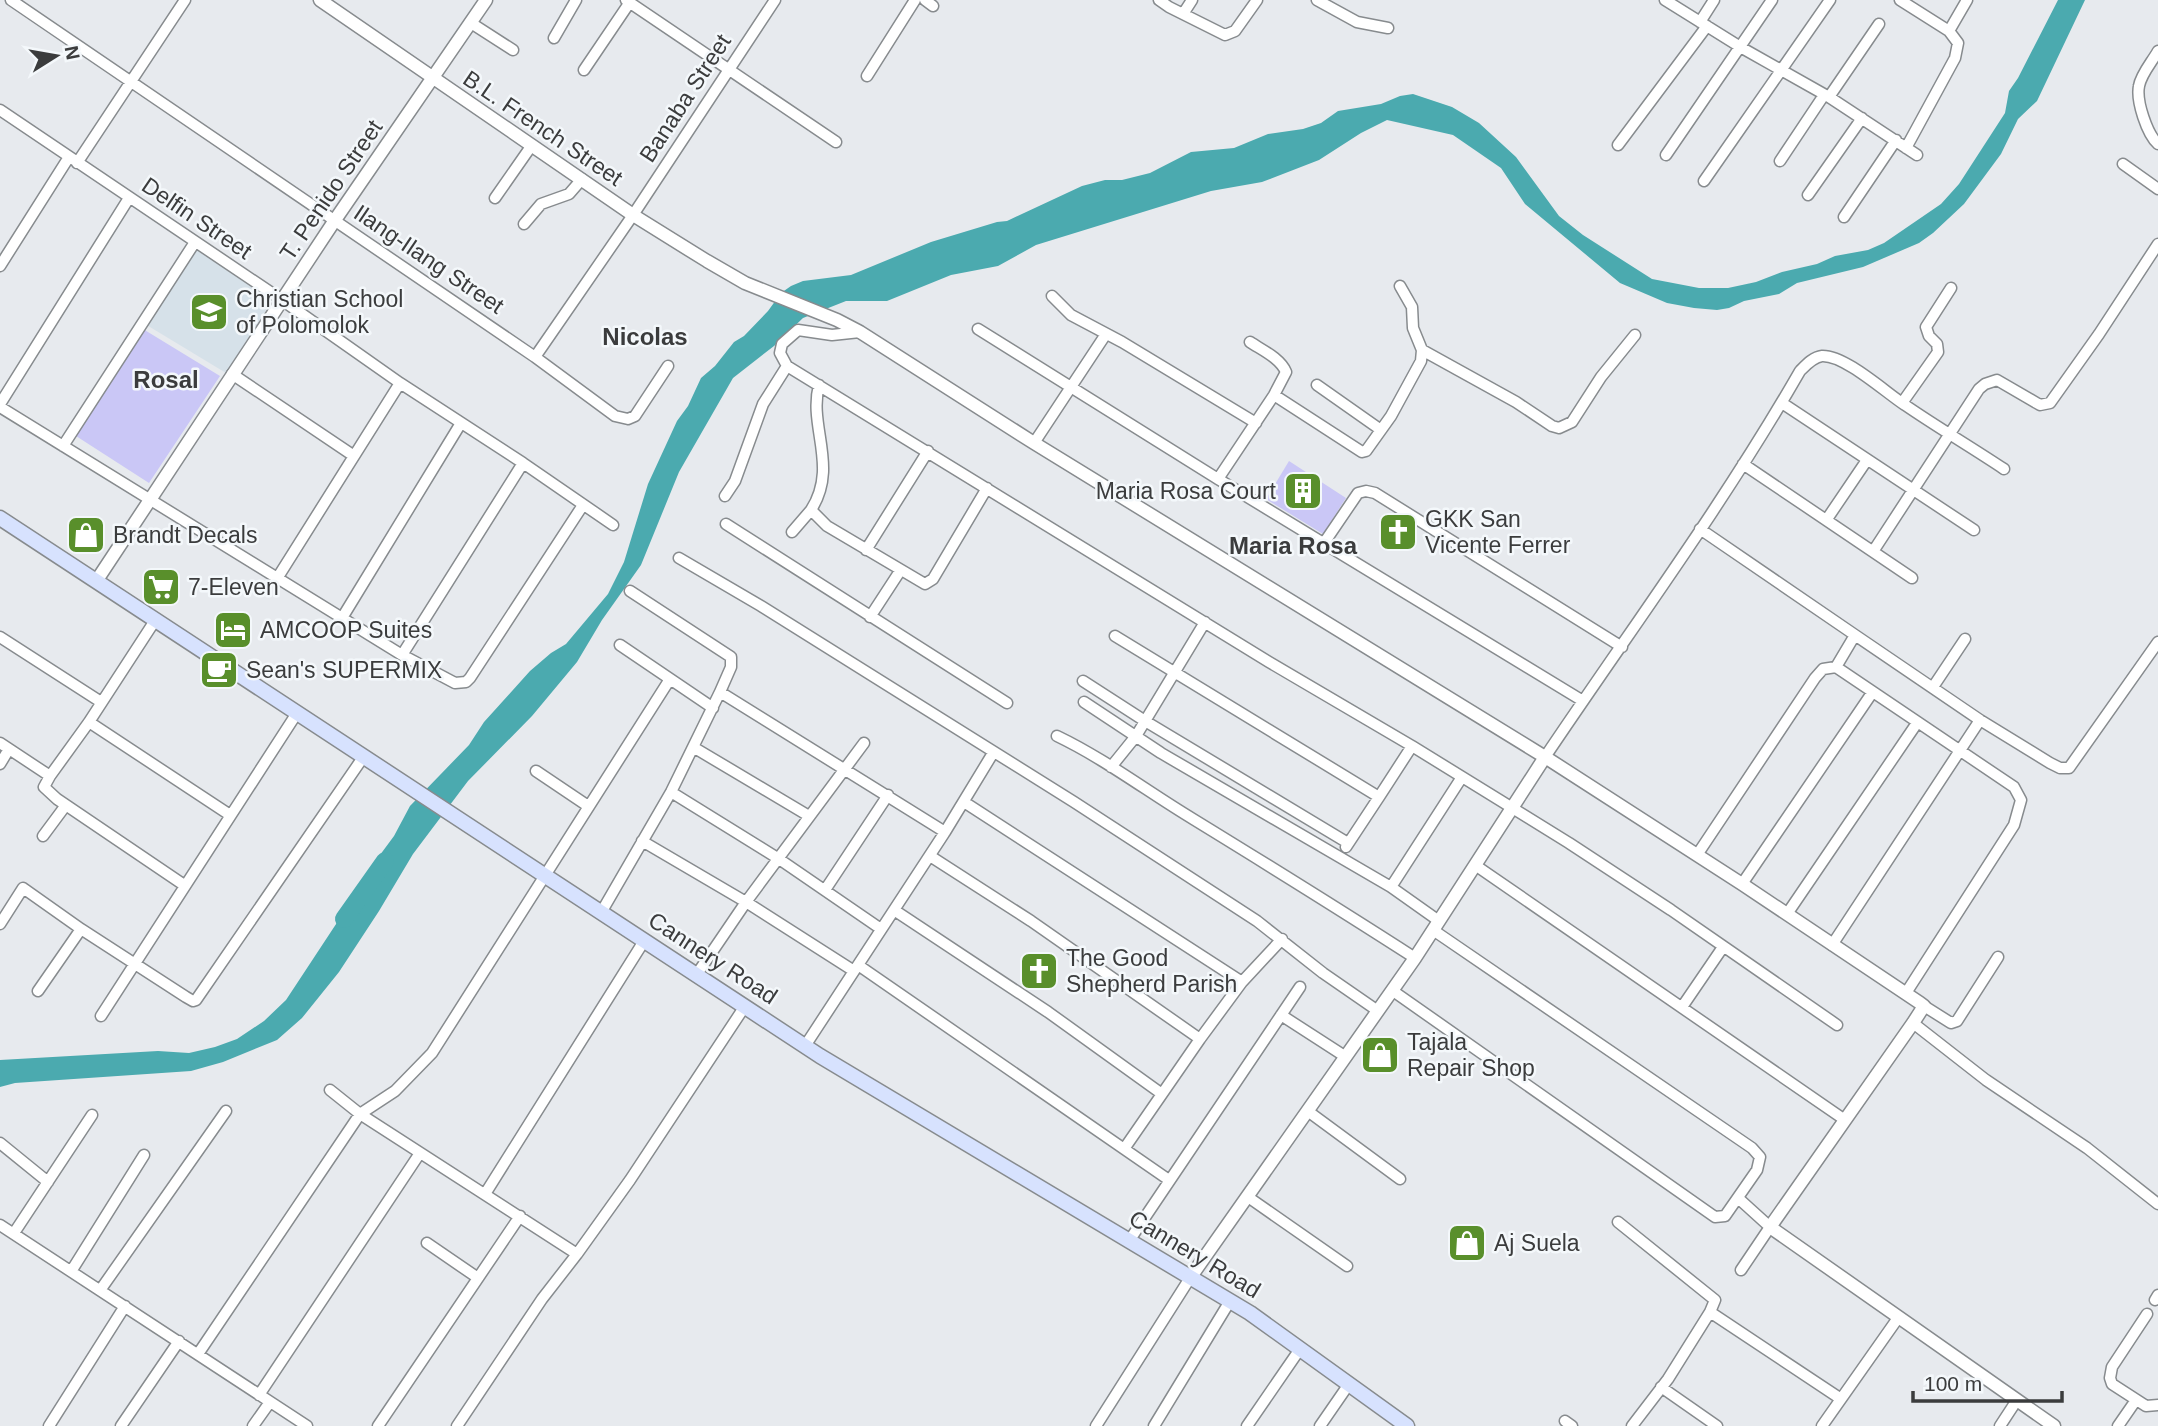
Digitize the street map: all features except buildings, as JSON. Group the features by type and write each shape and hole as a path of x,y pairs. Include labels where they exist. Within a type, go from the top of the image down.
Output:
{"main road":[{"name":"Cannery Road","path":"0,518 805,1046 1230,1301 1349,1384 1398,1424"}],"street":[{"name":"Ilang-Ilang Street","path":"11,0 535,357 615,416 628,419 635,416 668,366"},
{"path":"0,266 132,80 185,0"},
{"name":"B.L. French Street","path":"320,0 633,215 746,283 860,332 1034,443 1545,757 1924,1006"},
{"name":"T. Penido Street","path":"97,580 335,220 486,0"},
{"path":"554,38 576,0"},
{"name":"Banaba Street","path":"535,357 633,215 775,0"},
{"path":"867,76 915,0"},
{"path":"1159,0 1228,35 1235,31 1257,0"},
{"path":"1183,14 1192,0"},
{"path":"1318,0 1357,22 1388,27"},
{"path":"1665,0 1827,96 1917,155"},
{"path":"1618,145 1704,24 1714,0"},
{"path":"1666,155 1742,48 1772,0"},
{"path":"1704,181 1830,0"},
{"path":"1900,0 1949,30 1958,43 1958,51 1947,76 1906,148"},
{"path":"1949,30 1967,0"},
{"path":"584,71 628,1 836,142"},
{"path":"471,23 513,50"},
{"path":"1780,161 1879,24"},
{"path":"2158,51 2138,90 2148,129 2158,144"},
{"path":"0,127 4,113"},
{"name":"Delfin Street","path":"4,113 613,525"},
{"path":"1808,195 1862,118"},
{"path":"1844,217 1896,140"},
{"path":"495,198 531,145"},
{"path":"2123,164 2158,189"},
{"path":"524,223 541,204 569,194 582,179"},
{"path":"129,198 0,406 402,655 455,683 466,682 583,505"},
{"path":"63,446 195,242"},
{"path":"1874,550 1979,389 1997,380 2039,405 2050,403 2158,244"},
{"path":"1400,286 1412,307 1414,335 1422,350 1559,428 1572,422 1601,377 1635,335"},
{"path":"1902,403 1938,352 1937,344 1929,336 1926,327 1951,288"},
{"path":"1052,296 1063,309 1255,423"},
{"path":"978,329 1218,480 1583,701"},
{"path":"860,332 832,335 798,330 787,338 780,348 782,360 1569,843 1837,1025"},
{"path":"1034,443 1106,334"},
{"path":"1218,480 1286,372 1250,342"},
{"path":"1274,395 1362,452 1366,451 1421,361 1422,350"},
{"path":"1096,1426 1191,1278 1415,958 1545,757 1622,647 1743,464 1800,371 1810,361 1824,356 1837,359 1867,376 1902,403 2004,469"},
{"path":"725,496 735,481 763,404 788,366"},
{"path":"232,374 354,456"},
{"path":"278,578 400,383"},
{"path":"792,532 811,510 819,493 823,473 822,439 816,397 819,385"},
{"path":"1317,385 1381,430"},
{"path":"1782,403 1974,530"},
{"path":"342,618 461,423"},
{"path":"866,550 928,451"},
{"path":"1827,519 1867,460"},
{"path":"402,655 523,463"},
{"path":"1743,464 1913,578"},
{"path":"811,510 827,526 925,584 933,579 987,488"},
{"path":"1324,543 1358,493 1375,493 1622,647"},
{"path":"726,524 1007,703"},
{"path":"1700,529 1980,720 2060,768 2069,768 2074,763 2158,642"},
{"path":"679,558 761,606 1074,802 1282,939 1378,1011"},
{"path":"870,617 900,570"},
{"path":"602,911 671,792 731,667 731,657 630,591"},
{"path":"156,620 45,783 45,789 184,885"},
{"path":"1111,767 1136,736 1205,622"},
{"path":"1836,667 1855,635"},
{"path":"1115,636 1379,797"},
{"path":"0,637 102,702"},
{"path":"1933,687 1965,639"},
{"path":"620,645 713,708"},
{"path":"1697,855 1815,678 1823,669 1836,667 2014,787 2021,800 2014,825 1906,993"},
{"path":"198,1354 360,1114 395,1091 432,1053 670,679"},
{"path":"1083,681 1348,843"},
{"path":"720,692 945,832"},
{"path":"1742,884 1872,693"},
{"path":"1084,702 1136,736 1391,887 1436,926 1752,1148 1759,1154 1760,1162 1725,1216 1716,1217 1392,991"},
{"path":"101,1016 297,713"},
{"path":"1832,945 1980,720"},
{"path":"89,722 230,815"},
{"path":"1787,914 1917,723"},
{"path":"1057,736 1282,872 1415,958"},
{"path":"698,974 746,902 864,743"},
{"path":"0,764 5,746 50,776"},
{"path":"1339,858 1412,746"},
{"path":"693,747 809,816"},
{"path":"805,1046 930,856 993,753"},
{"path":"0,924 23,888 133,964 193,1001 200,997 363,757"},
{"path":"536,771 588,806"},
{"path":"1391,887 1462,777"},
{"path":"671,792 779,859 881,929"},
{"path":"825,890 888,795"},
{"path":"964,802 1242,982"},
{"path":"43,836 66,805"},
{"path":"642,841 856,968 1169,1180"},
{"path":"930,856 1031,921 1200,1039"},
{"path":"1475,865 1845,1120"},
{"path":"894,910 1048,1012 1162,1094"},
{"path":"38,990 81,929"},
{"path":"1124,1149 1242,982 1282,939"},
{"path":"485,1194 644,941"},
{"path":"1682,1007 1724,947"},
{"path":"1741,1270 1924,1006 1943,1020 1951,1023 1957,1021 1998,957"},
{"path":"1129,1241 1300,987"},
{"path":"457,1426 542,1299 637,1169 745,1006"},
{"path":"1281,1016 1346,1057"},
{"path":"1913,1023 1986,1080 2087,1148 2158,1204"},
{"path":"330,1090 360,1114 576,1254"},
{"path":"101,1289 226,1111"},
{"path":"1309,1112 1400,1179"},
{"path":"14,1233 92,1115"},
{"path":"0,1143 48,1182"},
{"path":"259,1395 420,1153"},
{"path":"72,1270 144,1155"},
{"path":"1248,1198 1347,1266"},
{"path":"1738,1198 1770,1227 2054,1426"},
{"path":"378,1426 520,1216"},
{"path":"1618,1222 1714,1298 1715,1304 1632,1426"},
{"path":"0,1225 307,1426"},
{"path":"427,1243 478,1278"},
{"path":"1154,1426 1230,1301"},
{"path":"49,1426 124,1306"},
{"path":"1710,1312 1841,1399"},
{"path":"2147,1314 2110,1372 2112,1384 2146,1406 2158,1405"},
{"path":"1823,1426 1898,1318"},
{"path":"121,1426 178,1341"},
{"path":"1247,1426 1300,1349"},
{"path":"1320,1426 1349,1384"},
{"path":"1661,1387 1717,1426"},
{"path":"2118,1426 2136,1400"},
{"path":"2000,1426 2017,1401"},
{"path":"253,1426 270,1402"}],"shaded area":[{"path":"2058,0 2085,0 2037,101 2018,119 2001,154 1964,204 1919,243 1863,267 1797,283 1779,294 1744,301 1729,308 1717,310 1667,303 1620,283 1525,204 1501,168 1453,135 1387,120 1319,160 1262,182 1211,191 1036,245 998,266 951,275 887,301 846,301 803,318 774,346 733,378 679,472 641,565 602,620 577,662 532,716 468,781 413,854 339,972 302,1018 277,1040 223,1062 191,1071 15,1083 0,1087 0,1060 158,1051 189,1053 237,1039 264,1021 286,1000 342,915 372,878 377,859 394,836 410,806 469,745 484,722 530,671 566,644 608,594 624,562 648,484 677,421 688,406 701,378 715,366 734,342 744,336 768,311 781,293 791,286 803,281 851,275 931,242 1007,221 1082,186 1150,173 1191,152 1234,148 1268,134 1303,129 1321,123 1338,111 1381,104 1413,94 1452,107 1479,123 1516,157 1559,216 1583,235 1652,279 1699,288 1728,288 1756,282 1835,256 1868,250 1884,243 1941,204 1959,184 2005,113 2009,91"},
{"name":"Christian School of Polomolok","path":"194,247 273,299 226,373 145,324"},
{"path":"143,329 220,376 149,483 76,436"},
{"path":"1289,461 1346,498 1323,534 1266,499"}],"waterway":[{"path":"344,919 385,861"}],"place":[{"name":"Christian School of Polomolok","path":"209,312"},
{"name":"Maria Rosa Court","path":"1303,491"},
{"name":"GKK San Vicente Ferrer","path":"1398,532"},
{"name":"Brandt Decals","path":"86,535"},
{"name":"7-Eleven","path":"161,587"},
{"name":"AMCOOP Suites","path":"233,630"},
{"name":"Sean's SUPERMIX","path":"219,670"},
{"name":"The Good Shepherd Parish","path":"1039,971"},
{"name":"Tajala Repair Shop","path":"1380,1055"},
{"name":"Aj Suela","path":"1467,1243"}],"district":[{"name":"Nicolas","path":"645,337"},
{"name":"Rosal","path":"166,380"},
{"name":"Maria Rosa","path":"1293,546"}]}
